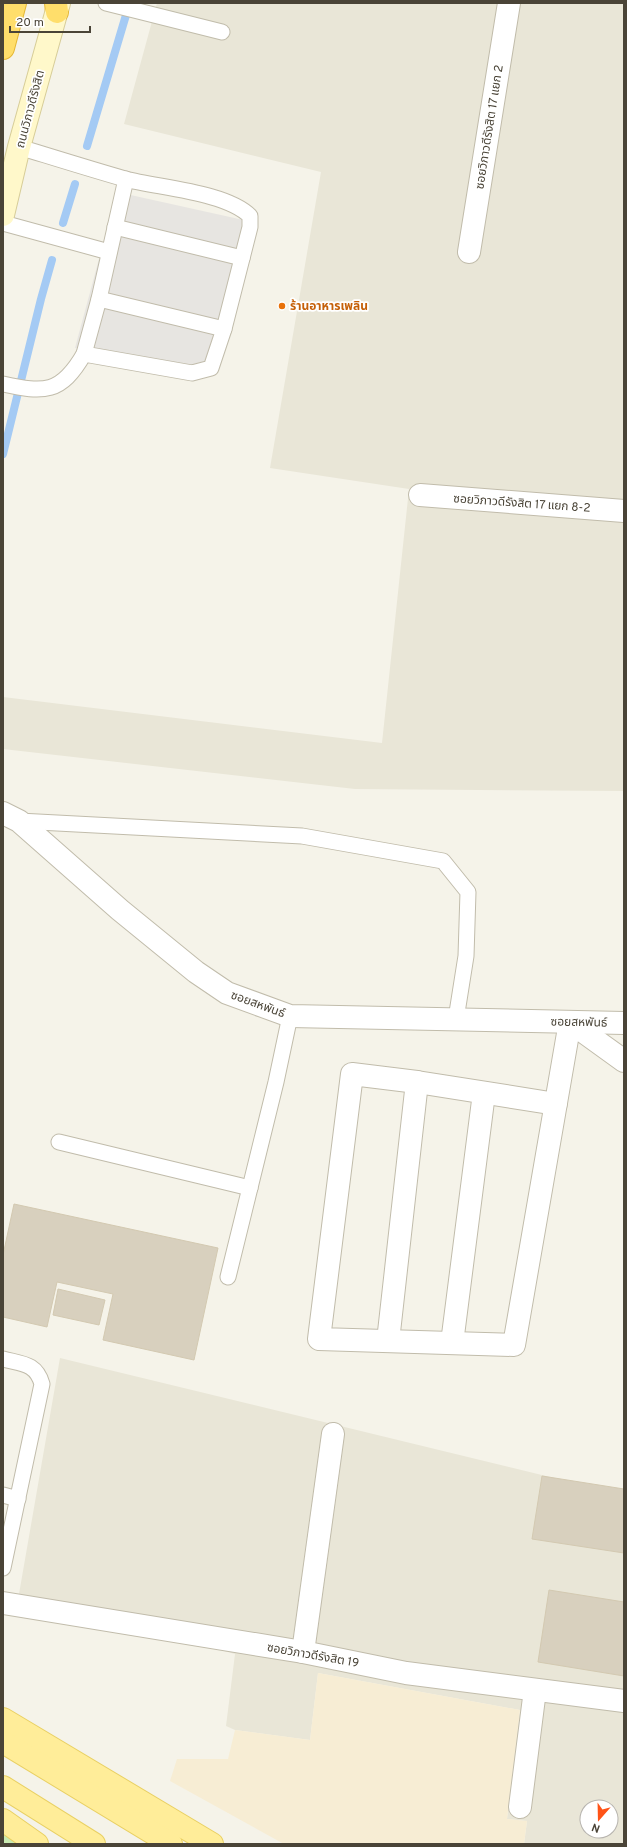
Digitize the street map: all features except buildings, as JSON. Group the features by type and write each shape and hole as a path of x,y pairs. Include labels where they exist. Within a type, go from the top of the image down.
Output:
{"highway":[{"path":"3,48 15,3"}],"main road":[{"name":"ถนนวิภาวดีรังสิต","path":"3,215 19,147 57,6"},
{"path":"3,1719 212,1844"},
{"path":"3,1742 171,1844"},
{"path":"3,1787 94,1844"},
{"path":"3,1820 36,1844"}],"street":[{"name":"ซอยวิภาวดีรังสิต 17 แยก 2","path":"469,252 509,3"},
{"name":"ซอยวิภาวดีรังสิต 17 แยก 8-2","path":"420,496 624,511"},
{"name":"ซอยสหพันธ์","path":"11,817 120,910 196,972 227,993 290,1016 624,1023"},
{"path":"556,1104 417,1082 352,1074 319,1340 514,1345 556,1104 570,1022 624,1061"},
{"path":"388,1341 417,1082"},
{"path":"452,1343 484,1093"},
{"path":"303,1652 333,1434"},
{"name":"ซอยวิภาวดีรังสิต 19","path":"3,1603 303,1652 406,1673 624,1701"},
{"path":"520,1807 535,1690"}],"lane":[{"path":"106,3 222,32"},
{"path":"19,147 126,179 226,202 243,210 250,216 250,227 224,329 211,368 192,373 84,354"},
{"path":"3,384 42,391 60,383 74,371 84,354 99,299 126,179"},
{"path":"3,223 109,252"},
{"path":"115,227 242,258"},
{"path":"99,299 224,329"},
{"path":"11,817 302,836 443,861 468,892 466,956 456,1019"},
{"path":"228,1277 276,1082 290,1016"},
{"path":"59,1142 250,1188"},
{"path":"3,1359 31,1366 39,1375 42,1384 3,1568"},
{"path":"3,1495 18,1499"}],"shaded area":[{"path":"157,3 624,3 624,791 355,789 3,749 3,697 382,743 409,489 270,468 321,172 124,124"},
{"path":"117,192 248,221 208,376 75,348"},
{"path":"60,1358 624,1495 624,1844 524,1844 527,1821 507,1819 520,1710 318,1673 310,1740 235,1730 226,1726 235,1654 19,1594"},
{"path":"318,1673 520,1710 507,1819 527,1821 524,1844 284,1844 170,1781 177,1759 228,1759 235,1730 310,1740"}],"green space":[{"path":"3,1833 17,1844 3,1844"}],"waterway":[{"path":"87,146 129,5"},
{"path":"63,223 75,184"},
{"path":"3,454 52,260"}],"place":[{"name":"ร้านอาหารเพลิน","path":"282,306"}]}
